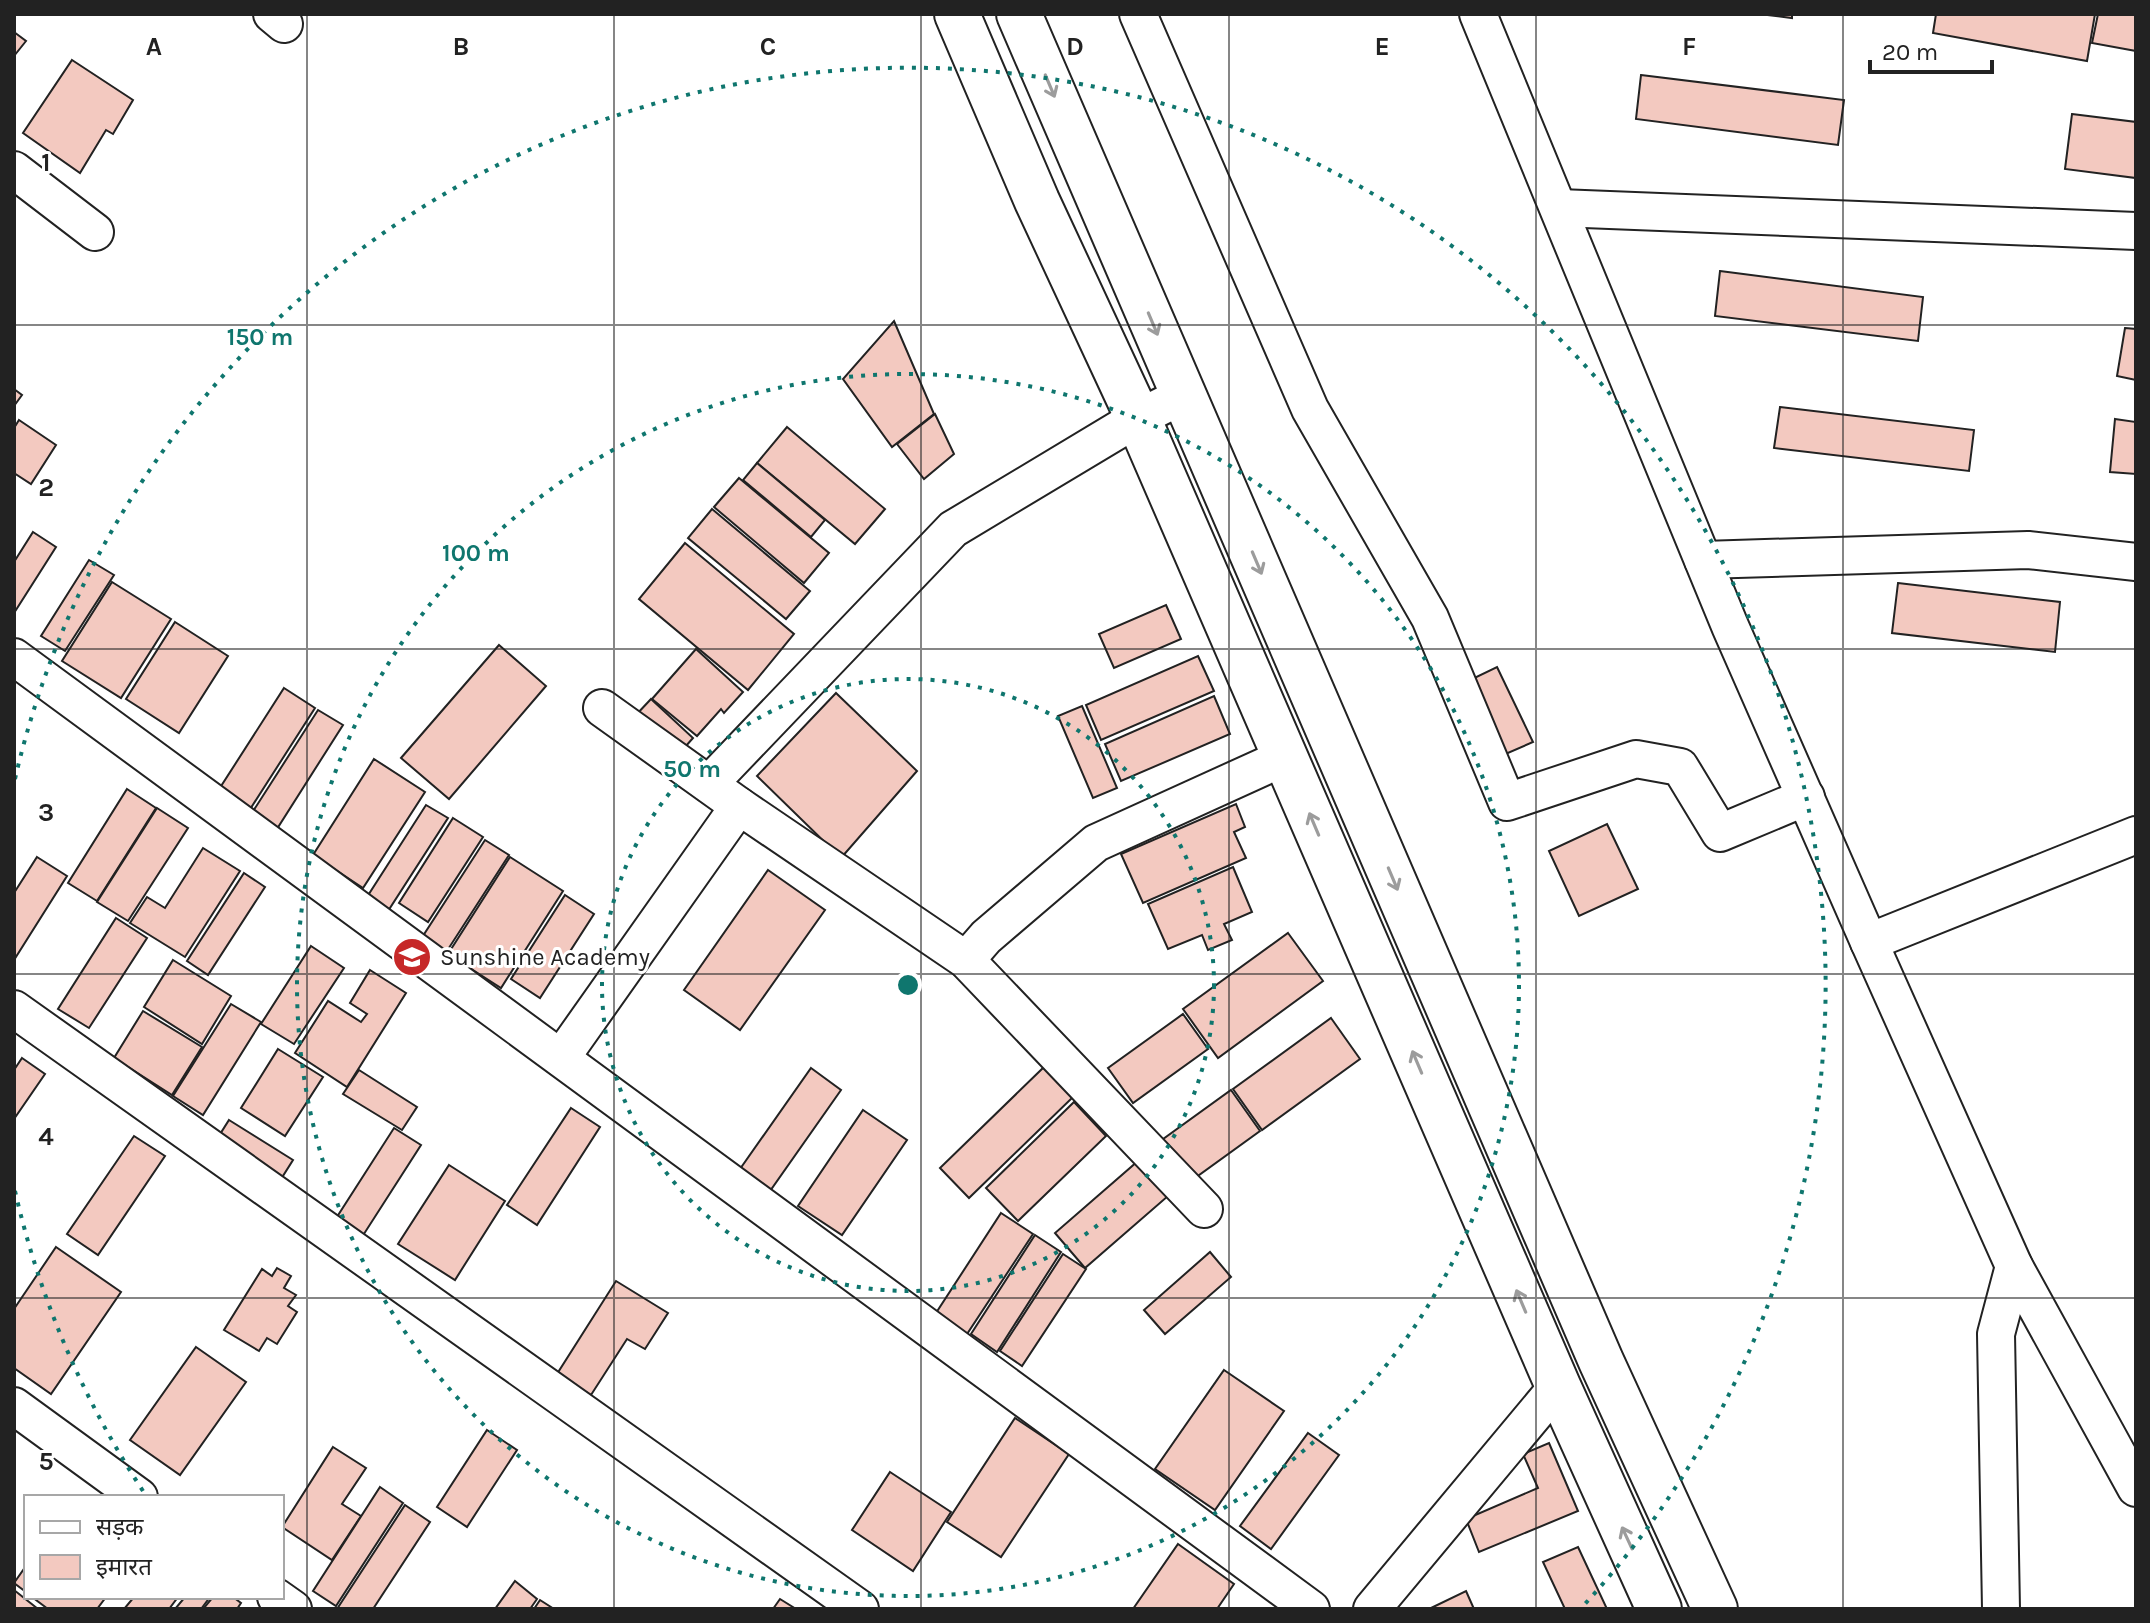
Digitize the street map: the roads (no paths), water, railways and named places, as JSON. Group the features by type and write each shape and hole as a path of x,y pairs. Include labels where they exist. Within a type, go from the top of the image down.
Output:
{"street":[{"path":"957,14 1037,201 1138,418 1558,1386 1659,1609"},
{"path":"1019,14 1601,1361 1715,1609"},
{"path":"1138,14 1310,409 1430,618 1507,802 1636,759 1680,767 1720,833 1806,797"},
{"path":"1478,14 1703,560 1869,942 2014,1266 2136,1488"},
{"path":"14,170 95,232"},
{"path":"1559,208 2136,231"},
{"path":"709,784 953,529 1138,418 1184,395"},
{"path":"1703,560 2028,550 2136,562"},
{"path":"14,657 1311,1609"},
{"path":"602,708 739,806 966,960 1204,1209"},
{"path":"966,960 986,937 1096,843 1285,757"},
{"path":"561,1058 739,806"},
{"path":"1869,942 2136,835"},
{"path":"14,1009 860,1609"},
{"path":"2001,1609 1996,1334 2014,1266"},
{"path":"1372,1609 1558,1386"},
{"path":"14,1406 136,1495"}],"place":[{"name":"Sunshine Academy","path":"412,957"}]}
